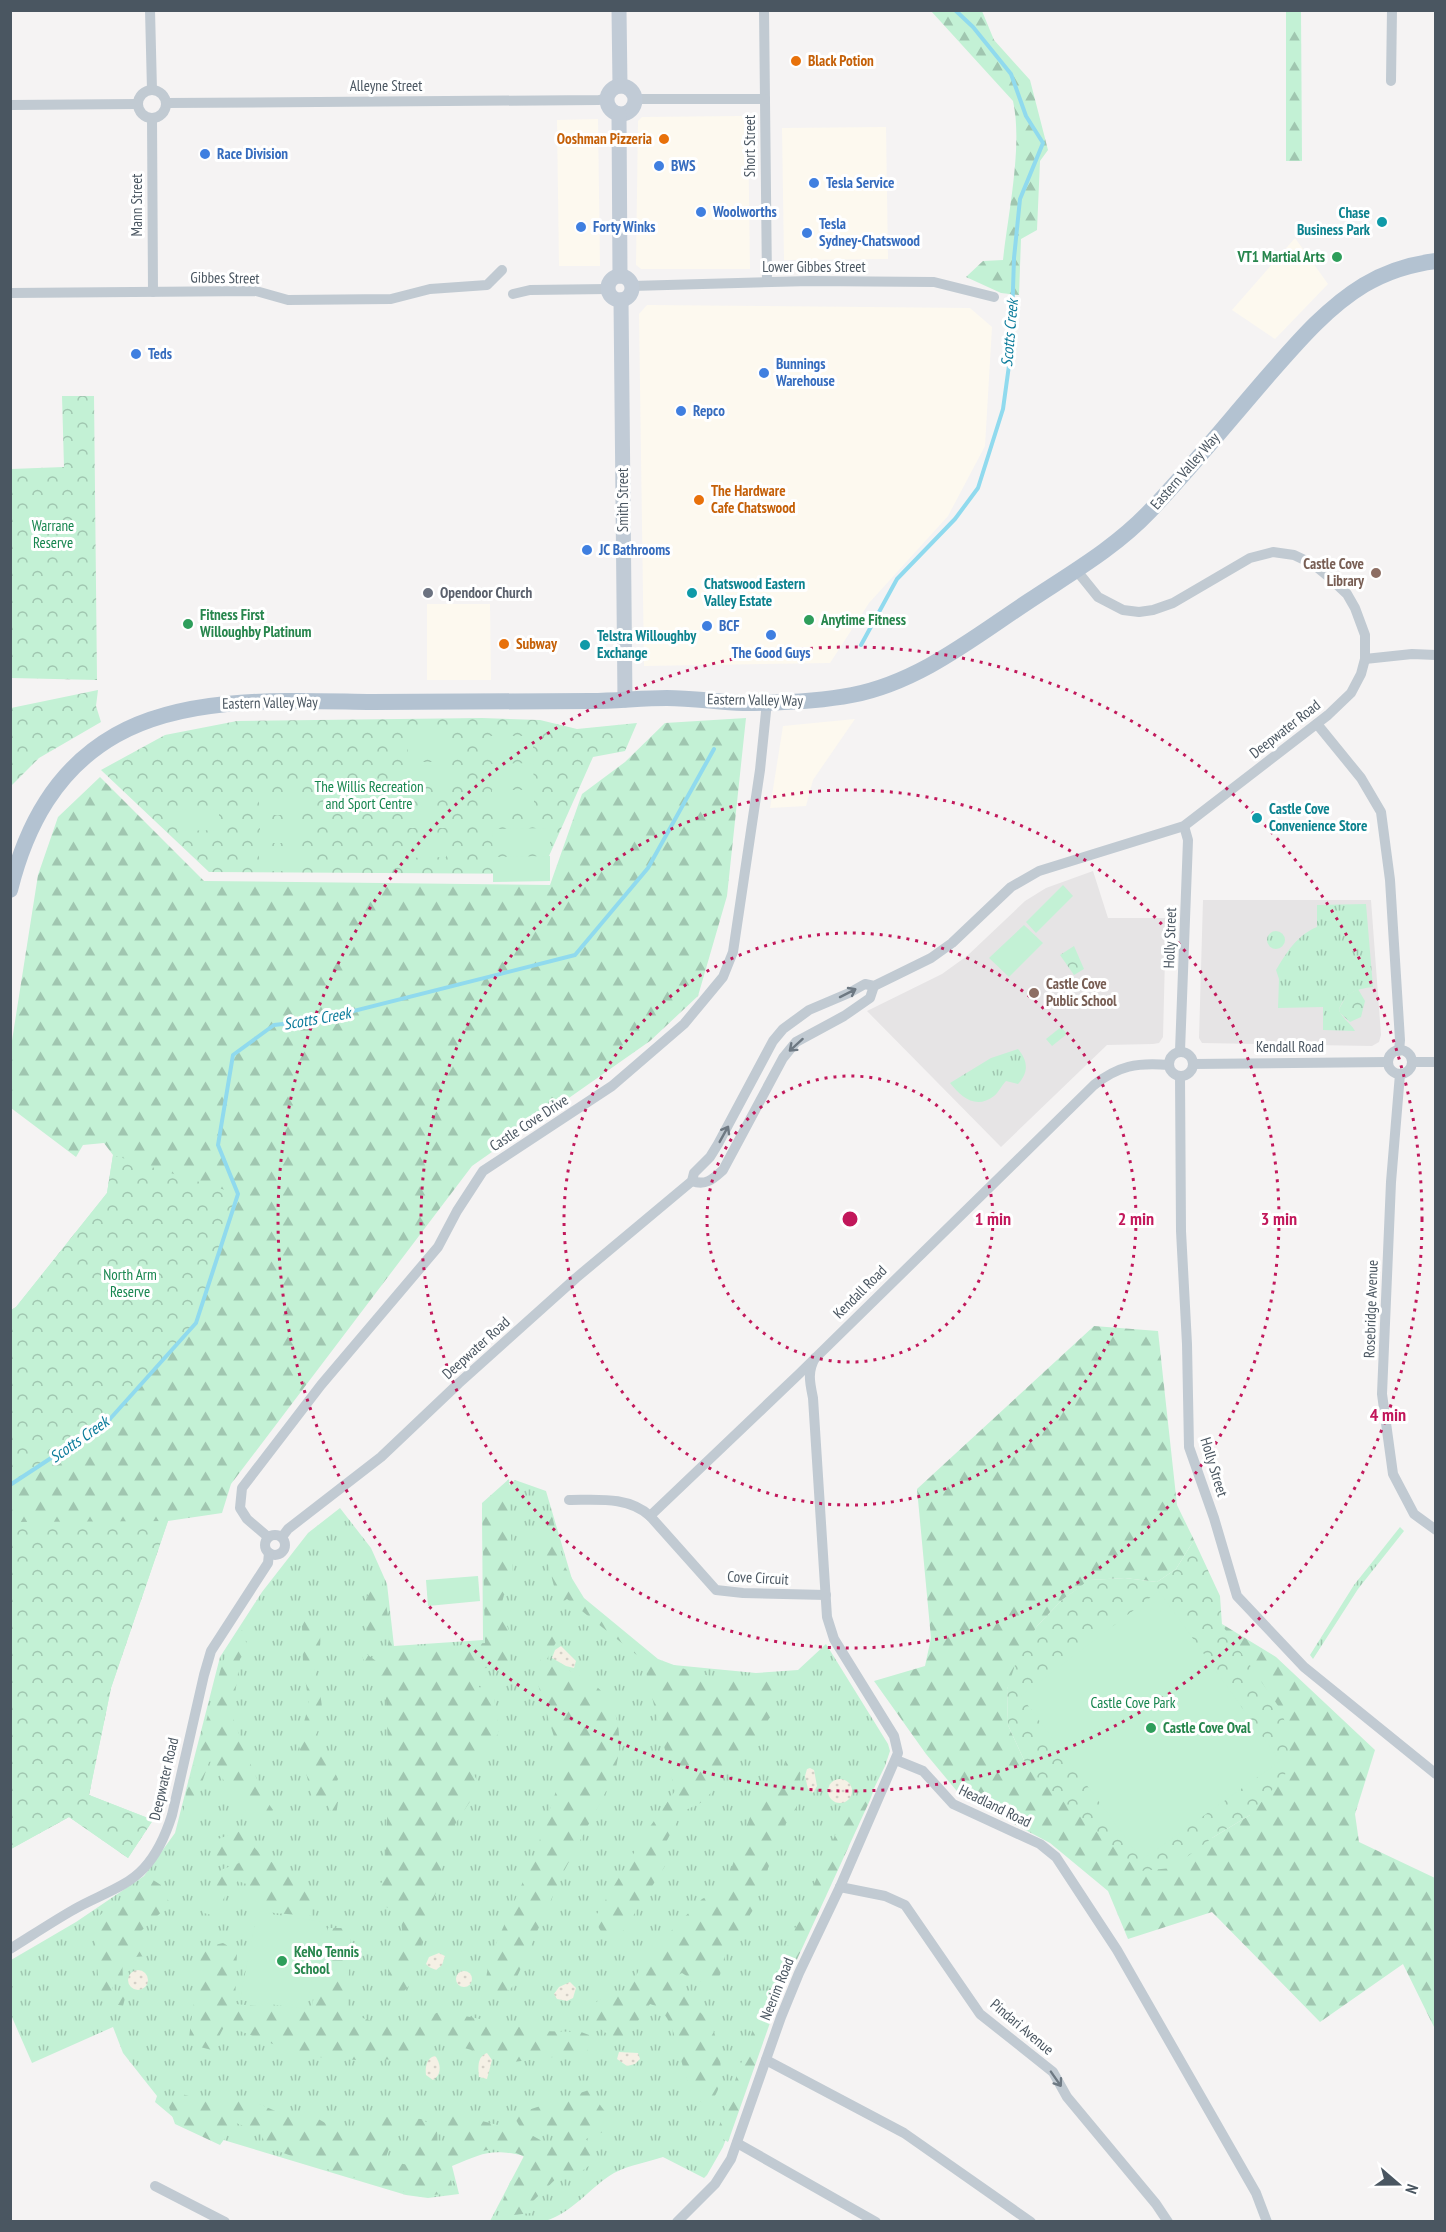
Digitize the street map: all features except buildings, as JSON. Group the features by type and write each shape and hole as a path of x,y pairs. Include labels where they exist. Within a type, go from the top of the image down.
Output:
{"main road":[{"name":"Eastern Valley Way","path":"10,890 26,838 37,814 66,774 101,744 120,732 158,717 206,705 231,703 478,703 674,698 745,703 814,701 858,694 891,685 921,671 1077,571 1116,543 1150,511 1297,343 1332,309 1365,285 1387,273 1436,261"}],"street":[{"path":"150,10 152,90"},
{"path":"619,10 620,86"},
{"name":"Short Street","path":"764,10 767,282"},
{"path":"1391,81 1392,10"},
{"path":"619,114 630,110 634,99 631,91 620,86 611,90 607,98 609,106 619,114 628,296 621,300 612,296 608,289 610,281 626,281"},
{"path":"152,90 163,95 166,103 164,112 152,118 144,115 138,104 144,92 152,90"},
{"name":"Alleyne Street","path":"166,103 607,98"},
{"path":"634,99 765,99"},
{"path":"10,105 138,104"},
{"name":"Mann Street","path":"152,118 153,292"},
{"name":"Gibbes Street","path":"10,293 256,291 288,300 391,299 430,289 487,285 497,278 502,270"},
{"name":"Lower Gibbes Street","path":"626,281 934,282 994,297"},
{"path":"513,294 530,290 608,289"},
{"name":"Smith Street","path":"621,300 625,699"},
{"name":"Deepwater Road","path":"282,1537 288,1529 381,1457 576,1278 692,1181 694,1173 710,1157 718,1144 773,1041 783,1029 809,1011 865,984 874,986 931,958 952,943 1011,887 1039,871 1184,826 1317,724 1351,693 1361,674 1365,659 1365,635 1362,622 1347,594 1313,564 1294,555 1273,552 1250,558 1173,603 1139,612 1123,610 1098,597 1077,571"},
{"path":"1365,659 1412,654 1436,655"},
{"name":"Castle Cove Drive","path":"268,1537 247,1519 240,1508 242,1488 321,1384 438,1247 456,1211 483,1171 612,1086 684,1024 723,978 733,952 760,770 767,702"},
{"path":"1317,724 1361,778 1381,812 1390,880 1399,1051"},
{"name":"Holly Street","path":"1180,1051 1188,840 1184,826"},
{"name":"Deepwater Road","path":"692,1181 700,1184 712,1180 723,1170 783,1058 796,1042 844,1016 870,998 874,986"},
{"path":"1180,1051 1191,1056 1193,1064 1187,1074 1180,1076 1171,1071 1169,1065 1173,1054 1180,1051"},
{"path":"1399,1051 1409,1055 1412,1062 1410,1069 1400,1074 1393,1071 1388,1062 1393,1053 1399,1051"},
{"name":"Kendall Road","path":"1193,1064 1388,1062"},
{"path":"1412,1062 1436,1062"},
{"name":"Kendall Road","path":"650,1516 1094,1085 1109,1072 1126,1066 1169,1065"},
{"name":"Rosebridge Avenue","path":"1400,1074 1391,1182 1382,1394 1393,1474 1414,1514 1436,1530"},
{"name":"Holly Street","path":"1180,1076 1181,1231 1187,1344 1188,1447 1214,1518 1237,1596 1304,1667 1436,1774"},
{"path":"815,1358 810,1367 809,1376 813,1398 825,1595 830,1628 894,1736 898,1747 896,1760"},
{"path":"570,1500 627,1503 640,1508 650,1516"},
{"name":"Cove Circuit","path":"650,1516 716,1590 763,1594 825,1595"},
{"path":"274,1534 282,1537 285,1543 283,1551 275,1555 269,1553 265,1545 268,1537 274,1534"},
{"name":"Deepwater Road","path":"10,1949 73,1910 129,1881 144,1868 153,1855 165,1835 172,1815 204,1675 212,1651 268,1563 269,1553"},
{"name":"Neerim Road","path":"677,2222 715,2184 731,2159 799,1973 896,1760"},
{"name":"Headland Road","path":"896,1760 923,1771 953,1804 1040,1844 1056,1857 1117,1950 1256,2193 1267,2222"},
{"name":"Pindari Avenue","path":"840,1887 885,1896 905,1905 980,2014 1053,2072 1067,2097 1156,2204 1168,2222"},
{"path":"766,2060 904,2133 1031,2222"},
{"path":"737,2143 876,2222"},
{"path":"155,2186 225,2222"}],"shaded area":[{"path":"743,116 748,122 750,269 641,269 636,265 638,121 642,117"},
{"path":"598,119 600,266 559,266 557,120"},
{"path":"886,127 888,259 784,260 782,128"},
{"path":"1295,238 1328,284 1275,339 1232,310"},
{"path":"647,305 970,308 992,327 985,446 948,516 869,603 830,663 644,666 639,314"},
{"path":"427,604 490,604 491,680 427,680"},
{"path":"855,719 813,780 806,806 770,808 783,726"},
{"name":"Castle Cove Public School","path":"1093,871 1108,918 1166,918 1163,1037 1159,1043 1153,1044 1107,1045 1001,1147 867,1011 942,974 967,956 1025,901 1046,888"},
{"path":"1203,900 1371,900 1381,1035 1379,1042 1372,1046 1202,1043 1199,1038"}],"green space":[{"path":"931,11 982,11 994,40 1030,80 1048,150 1040,161 1037,230 1021,239 1019,295 1001,293 966,277 983,261 1003,260 1016,159 1016,119 1013,101"},
{"path":"1286,11 1301,11 1302,161 1286,161"},
{"name":"Warrane Reserve","path":"62,396 94,396 97,680 12,678 11,469 64,467"},
{"path":"98,690 96,706 101,722 39,758 11,786 11,708"},
{"name":"The Willis Recreation and Sport Centre","path":"482,718 540,720 577,729 637,723 625,751 593,757 541,874 209,872 101,770 165,735 237,721"},
{"path":"746,718 727,896 698,996 650,1041 472,1166 231,1484 222,1513 168,1521 111,1688 89,1795 153,1820 128,1858 69,1817 11,1849 11,1310 16,1307 107,1193 113,1155 104,1143 83,1145 76,1157 11,1108 11,1047 38,875 58,817 100,777 204,881 550,885 582,794 625,762 665,723"},
{"path":"408,731 450,731 450,752 408,752"},
{"path":"491,736 533,736 533,757 491,757"},
{"path":"407,762 449,762 449,783 407,783"},
{"path":"533,763 534,785 492,785 491,764"},
{"path":"492,790 534,790 534,811 492,811"},
{"path":"259,794 301,794 301,815 259,815"},
{"path":"447,806 447,828 405,828 405,807"},
{"path":"219,809 219,830 177,831 177,810"},
{"path":"260,822 301,822 301,843 260,843"},
{"path":"550,828 550,853 493,853 492,829"},
{"path":"446,836 446,857 404,858 404,837"},
{"path":"259,850 301,850 301,871 259,871"},
{"path":"550,856 550,881 493,882 493,857"},
{"path":"1063,885 1073,896 1036,933 1026,922"},
{"path":"1366,904 1373,987 1352,993 1339,1009 1341,1015 1355,1031 1323,1030 1323,1007 1278,1008 1279,979 1276,970 1298,939 1317,927 1317,905"},
{"path":"1024,925 1043,943 1009,977 989,958"},
{"path":"1276,931 1282,934 1285,940 1282,946 1276,949 1270,946 1267,940 1270,934"},
{"path":"1074,946 1084,969 1074,975 1060,955"},
{"path":"1358,989 1365,1001 1361,1017 1350,1022 1340,1013 1339,1009 1347,995"},
{"path":"1061,1027 1067,1034 1052,1046 1046,1039"},
{"path":"1018,1049 1024,1058 1026,1067 1022,1080 1018,1084 1006,1081 996,1094 987,1100 975,1102 969,1100 950,1083 991,1058"},
{"name":"North Arm Reserve","path":"113,1155 238,1194 234,1209 196,1323 109,1420 11,1485 11,1310 16,1307 107,1193"},
{"path":"1094,1326 1158,1331 1177,1505 1194,1540 1176,1569 1157,1582 1125,1578 1090,1580 1062,1600 1037,1626 1007,1689 1008,1725 1028,1769 1212,1838 1250,1815 1222,1624 1276,1657 1375,1750 1355,1814 1359,1842 1435,1878 1435,2029 1403,1964 1320,2022 1212,1912 1128,1939 1108,1891 1050,1843 961,1796 926,1754 874,1681 925,1666 931,1638 917,1489"},
{"path":"509,1479 513,1590 504,1595 500,1610 512,1637 509,1664 480,1669 475,1673 479,1687 488,1691 493,1690 499,1733 471,1769 480,1786 452,1829 417,1966 408,1987 401,1994 392,1982 388,1971 391,1954 402,1930 400,1907 391,1909 381,1905 378,1894 378,1888 385,1879 389,1766 385,1677 370,1667 360,1651 384,1667 389,1639 387,1631 378,1634 367,1632 363,1606 374,1582 378,1579 382,1580 394,1652 485,1643 482,1503"},
{"path":"515,1480 546,1491 577,1596 663,1664 756,1673 798,1670 826,1644 888,1744 890,1751 885,1766 802,1934 723,2147 707,2175 704,2178 663,2157 614,2173 565,2212 545,2221 531,2223 490,2221 524,2156 503,2152 487,2153 452,2166 459,2194 428,2198 406,2195 187,2129 155,2102 157,2096 123,2053 113,2027 32,2063 11,2015 11,1960 76,1922 144,1876 175,1833 220,1657 262,1592 308,1533 340,1508 371,1548 387,1584 394,1646 483,1640 482,1508"},
{"path":"542,1512 552,1516 565,1567 584,1598 658,1659 695,1673 736,1681 773,1677 776,1709 748,1748 704,1801 682,1812 664,1846 665,1866 624,1930 615,1936 600,1930 597,1914 649,1828 675,1791 643,1660 567,1599 559,1605 554,1602 554,1586 536,1519 537,1513"},
{"path":"168,1521 111,1688 89,1795 153,1820 128,1858 69,1817 11,1849 11,1522"},
{"path":"1400,1527 1404,1531 1358,1589 1313,1659 1310,1655 1354,1585"},
{"name":"Castle Cove Park","path":"1194,1540 1220,1596 1222,1625 1281,1710 1291,1741 1285,1775 1250,1815 1212,1838 1172,1868 1140,1871 1028,1769 1008,1725 1007,1689 1016,1662 1037,1626 1062,1600 1089,1580 1125,1578 1157,1582 1176,1569"},
{"path":"478,1576 480,1601 428,1606 426,1580"},
{"name":"Castle Cove Oval","path":"1159,1591 1280,1761 1142,1860 1021,1696"},
{"path":"306,1617 311,1617 320,1636 315,1669 322,1710 316,1735 338,1779 331,1795 338,1802 336,1815 332,1813 325,1800 312,1796 298,1742 309,1705 303,1664 302,1626"},
{"path":"242,1630 248,1648 240,1659 232,1715 247,1756 266,1800 273,1810 271,1814 261,1818 249,1813 222,1778 213,1761 209,1762 191,1815 183,1817 186,1793 223,1661"},
{"path":"551,1633 560,1635 547,1659 592,1683 610,1702 618,1725 619,1751 614,1776 562,1875 513,1986 506,1993 492,1995 486,1979 489,1960 535,1854 558,1785 555,1740 537,1681 543,1646"},
{"path":"791,1755 803,1763 797,1788 797,1808 782,1829 753,1910 725,1954 720,1975 717,1979 696,1982 682,1973 678,1975 689,2001 709,2021 717,2040 721,2065 720,2078 718,2089 706,2104 696,2098 690,2087 669,2022 661,2011 650,2004 625,2039 608,2034 599,2028 592,2011 599,2000 630,1988 645,1958 702,1899 724,1888 760,1790 763,1787 773,1788 784,1774 786,1762"},
{"path":"866,1787 873,1792 870,1800 777,2003 728,2142 716,2135 758,2015 845,1812"},
{"path":"240,1831 262,1856 309,1885 312,1916 274,1913 253,1905 249,1885 238,1881 227,1892 215,1916 204,1913 201,1903 212,1902 213,1877 223,1869 239,1863 234,1848 226,1848 228,1858 217,1863 207,1843"},
{"path":"150,1878 161,1885 170,1904 139,1933 146,1942 147,1956 122,1958 123,1980 115,1978 112,1988 125,1998 123,2006 100,2001 94,1923 101,1914 128,1898"},
{"name":"KeNo Tennis School","path":"257,1912 324,1922 306,2009 240,2000"},
{"path":"328,1928 351,1928 347,2013 403,2031 440,2011 540,2031 581,2032 589,2035 591,2044 586,2053 513,2062 437,2040 411,2059 357,2060 303,2056 225,2025 212,2050 188,2044 202,1948 223,1943 237,1951 235,2004 311,2011"},
{"path":"589,2090 606,2113 610,2129 586,2139 598,2159 582,2171 564,2171 532,2202 531,2213 514,2215 503,2200 510,2182 531,2161 510,2151 491,2150 448,2161 453,2192 421,2197 338,2173 267,2147 260,2132 236,2123 220,2145 175,2124 168,2104 182,2094 199,2099 246,2098 291,2118 313,2116 343,2133 358,2133 377,2116 421,2119 437,2128 438,2152 431,2159 415,2157 407,2131 396,2129 386,2157 403,2164 430,2168 437,2160 447,2136 439,2115 462,2116 526,2132 551,2146 557,2134 551,2126 535,2131 520,2127 513,2115"}],"sand":[{"path":"561,1646 576,1661 574,1668 552,1658 555,1650"},
{"path":"807,1769 814,1770 817,1786 813,1793 808,1789 805,1776"},
{"path":"840,1779 848,1783 852,1791 848,1799 840,1803 832,1799 828,1791 832,1783"},
{"path":"439,1953 445,1956 442,1965 436,1970 426,1964 429,1957"},
{"path":"138,1970 145,1973 148,1980 145,1987 138,1990 131,1987 128,1980 131,1973"},
{"path":"461,1971 467,1971 472,1979 470,1985 461,1987 456,1982 456,1976"},
{"path":"570,1982 576,1988 573,1998 567,2001 557,1999 554,1994 559,1987"},
{"path":"619,2052 638,2053 640,2059 635,2064 627,2066 617,2059"},
{"path":"487,2053 492,2060 487,2079 479,2077 478,2070 480,2060"},
{"path":"435,2056 440,2069 433,2080 426,2075 426,2069 428,2061"}],"waterway":[{"name":"Scotts Creek","path":"861,645 897,579 955,519 978,488 1003,409 1011,351 1014,258 1020,199 1043,143 1026,116 1011,74 973,27 955,10"},
{"name":"Scotts Creek","path":"10,1485 109,1420 196,1323 238,1194 218,1145 233,1055 274,1025 318,1020 575,955 648,868 714,749"}],"place":[{"name":"Black Potion","path":"796,61"},
{"name":"Ooshman Pizzeria","path":"664,139"},
{"name":"Race Division","path":"205,154"},
{"name":"BWS","path":"659,166"},
{"name":"Tesla Service","path":"814,183"},
{"name":"Woolworths","path":"701,212"},
{"name":"Chase Business Park","path":"1382,222"},
{"name":"Forty Winks","path":"581,227"},
{"name":"Tesla Sydney-Chatswood","path":"807,233"},
{"name":"VT1 Martial Arts","path":"1337,257"},
{"name":"Teds","path":"136,354"},
{"name":"Bunnings Warehouse","path":"764,373"},
{"name":"Repco","path":"681,411"},
{"name":"The Hardware Cafe Chatswood","path":"699,500"},
{"name":"JC Bathrooms","path":"587,550"},
{"name":"Castle Cove Library","path":"1376,573"},
{"name":"Opendoor Church","path":"428,593"},
{"name":"Chatswood Eastern Valley Estate","path":"692,593"},
{"name":"Anytime Fitness","path":"809,620"},
{"name":"Fitness First Willoughby Platinum","path":"188,624"},
{"name":"BCF","path":"707,626"},
{"name":"The Good Guys","path":"771,635"},
{"name":"Subway","path":"504,644"},
{"name":"Telstra Willoughby Exchange","path":"585,645"},
{"name":"Castle Cove Convenience Store","path":"1257,818"},
{"name":"Castle Cove Public School","path":"1034,993"},
{"name":"Castle Cove Oval","path":"1151,1728"},
{"name":"KeNo Tennis School","path":"282,1961"}]}
